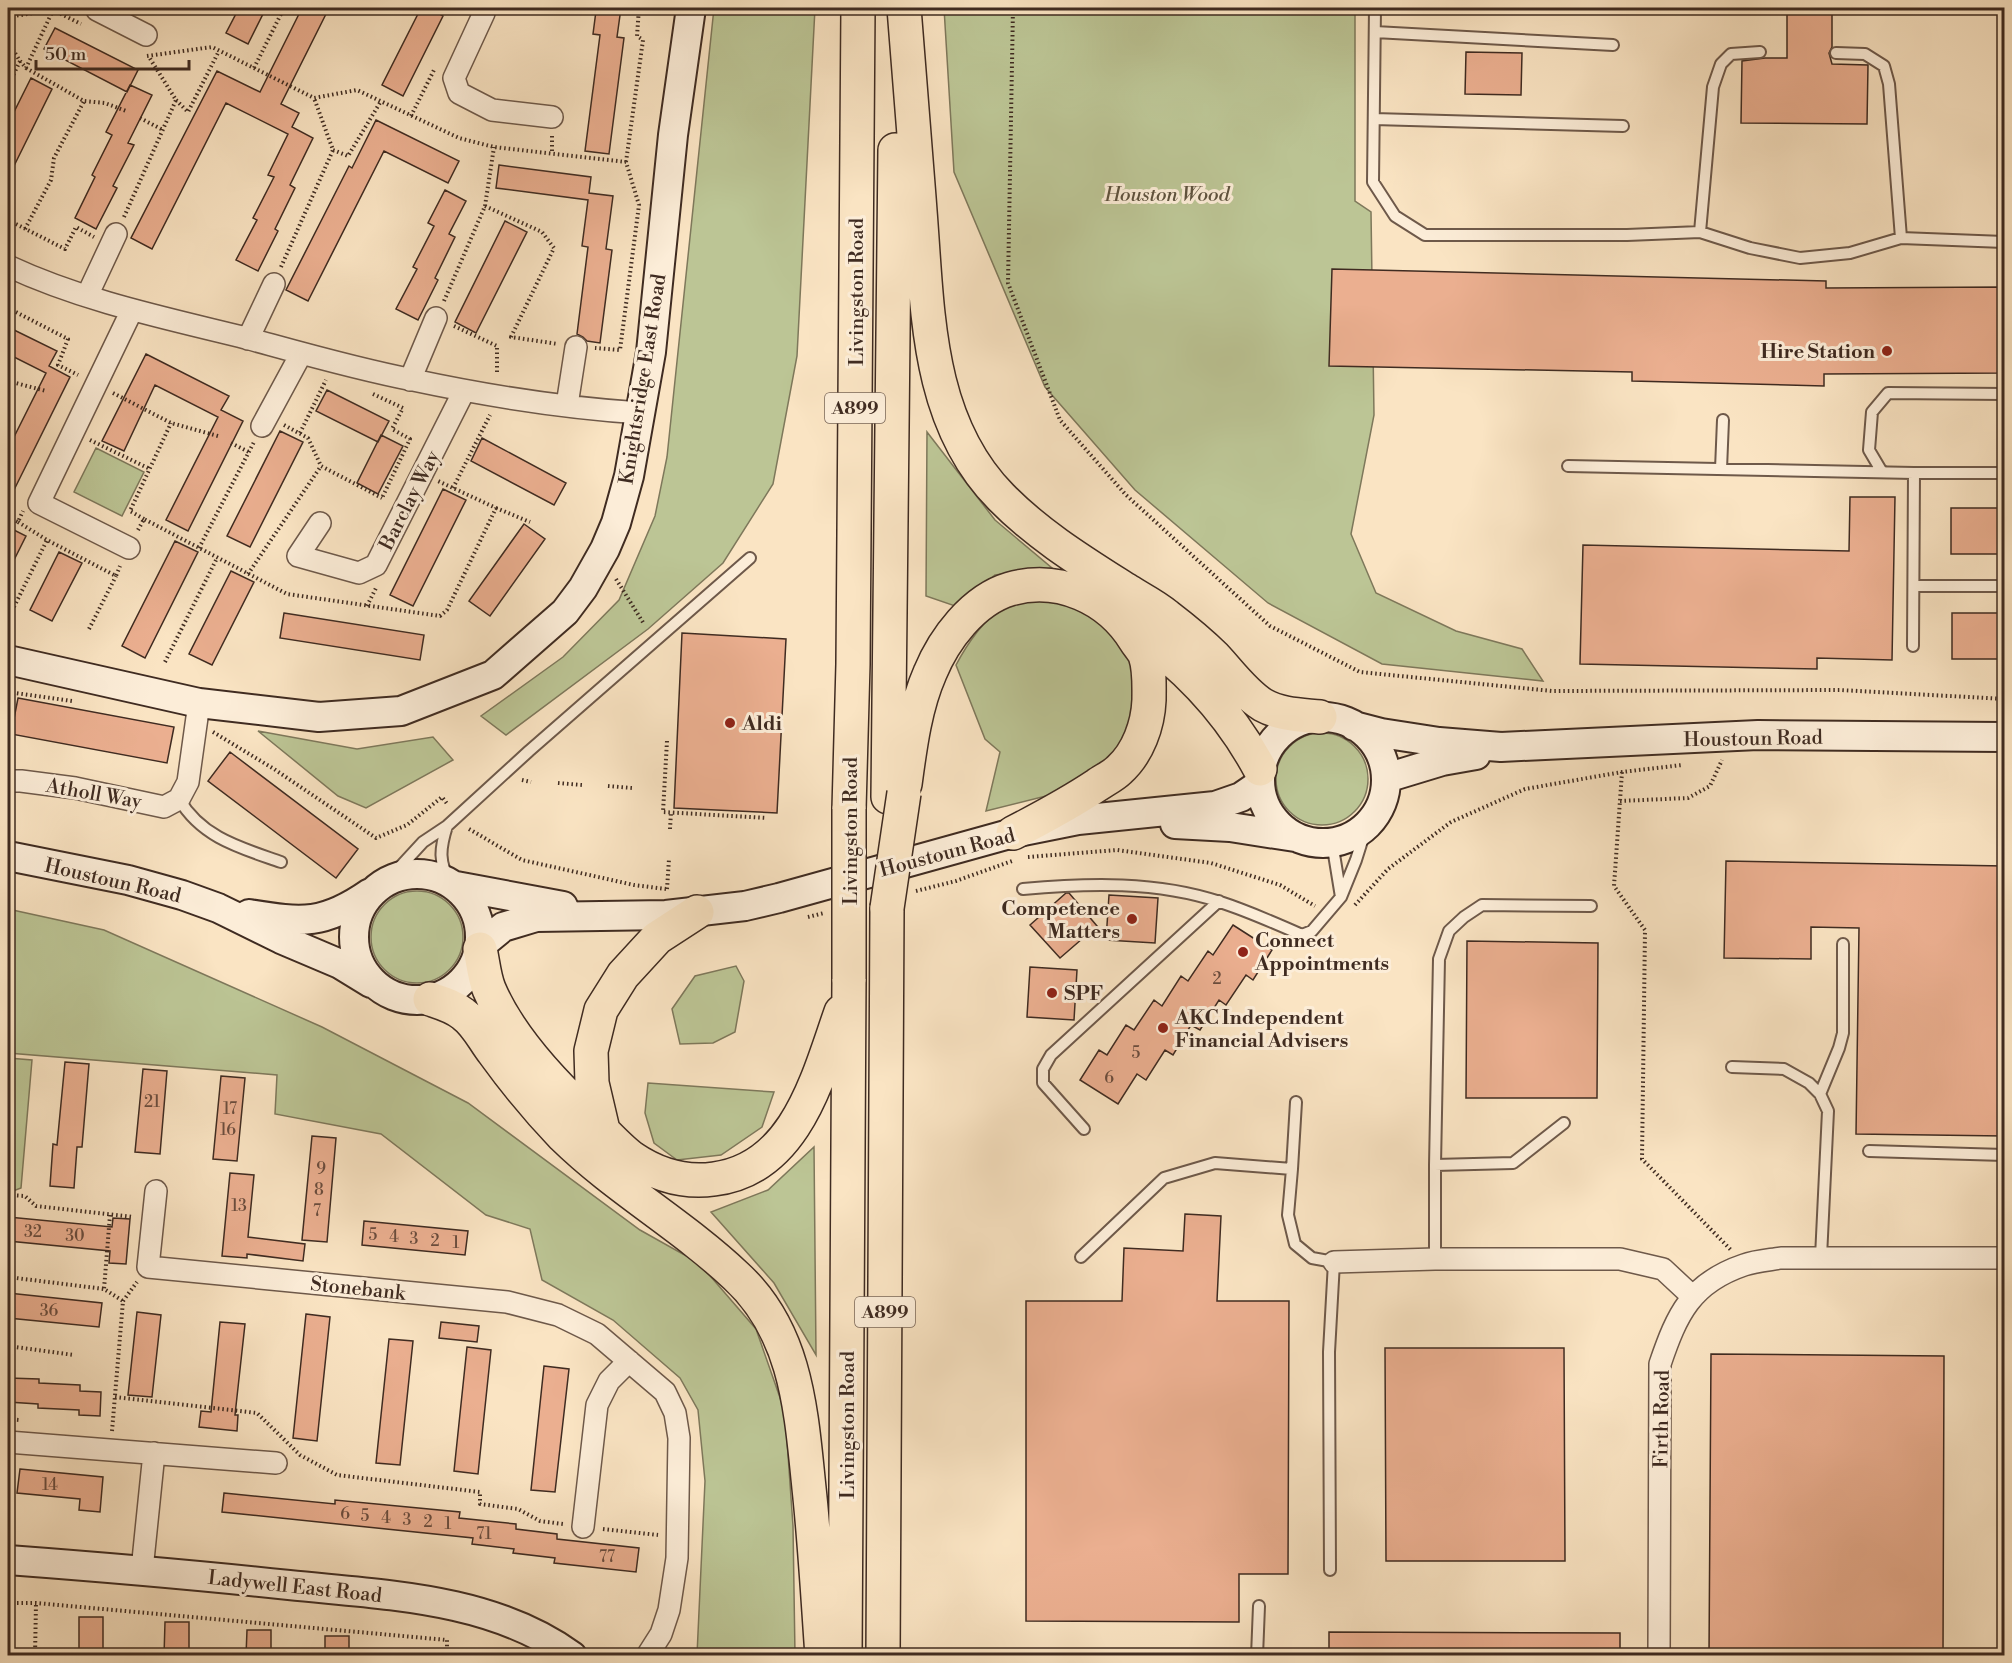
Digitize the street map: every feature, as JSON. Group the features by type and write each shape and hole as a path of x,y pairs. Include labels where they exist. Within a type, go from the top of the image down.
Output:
{"main road":[{"name":"Livingston Road","path":"845,1656 850,984 849,809 853,664 858,8"},
{"name":"Livingston Road","path":"883,1656 887,969 899,900 896,795 895,8"},
{"path":"904,8 924,289 939,385 950,418 966,452 994,489 1021,516 1052,541 1164,614 1190,634 1263,705 1286,714 1320,717"},
{"path":"896,795 930,673 953,633 987,600 1009,589 1030,586 1063,587 1091,598 1113,612 1126,625 1168,655 1191,676 1233,724 1260,776"},
{"path":"1013,833 1070,803 1119,770 1137,745 1149,718 1149,681 1145,655 1126,625"},
{"path":"603,1130 591,1072 591,1051 602,1010 623,975 657,938 686,901"},
{"path":"480,947 488,987 503,1016 547,1075 632,1158 655,1171 679,1179 701,1181 726,1178 748,1170 764,1160 779,1145 812,1095 850,984"},
{"path":"430,999 450,1006 475,1024 525,1094 563,1136 603,1173 704,1248 738,1277 762,1306 783,1343 801,1409 816,1546 822,1656"}],"street":[{"path":"484,8 484,13 454,78 459,93 492,110 552,117"},
{"name":"Knightsridge East Road","path":"8,660 198,712 319,717 401,711 493,675 565,612 596,567 624,499 651,352 673,135 691,8"},
{"path":"93,13 142,44"},
{"path":"87,296 116,234"},
{"path":"8,266 35,279 132,310 410,380 497,396 641,414"},
{"path":"248,339 274,284"},
{"path":"129,549 39,503 132,310"},
{"path":"410,380 436,318"},
{"path":"567,405 576,347"},
{"path":"265,421 301,354"},
{"name":"Barclay Way","path":"320,523 298,556 359,573 376,565 464,391"},
{"path":"179,800 188,782 198,712"},
{"path":"1320,717 1338,719 1367,735 1377,748 1386,778 1381,803 1367,825 1345,839 1332,842 1313,842 1295,837 1281,827 1270,815 1263,800 1260,776 1266,753 1275,739 1288,727 1304,720 1320,717"},
{"name":"Houstoun Road","path":"1354,726 1381,733 1439,742 1501,747 1758,735 2004,737"},
{"name":"Houstoun Road","path":"1386,778 1442,760 1477,755 1501,747"},
{"name":"Houstoun Road","path":"480,947 503,927 536,916 666,915 686,901 745,906 1013,833 1078,820 1215,806 1241,797 1260,776"},
{"name":"Atholl Way","path":"8,781 75,789 164,807 179,800"},
{"name":"Houstoun Road","path":"1121,816 1165,823 1272,832 1295,837"},
{"name":"Houstoun Road","path":"8,856 128,880 182,895 218,908 281,939 340,964 381,988"},
{"path":"409,873 431,874 454,884 468,898 476,913 480,929 480,947 474,966 463,981 448,993 430,999 413,1000 396,997 367,976 358,959 354,941 355,922 362,905 381,885 409,873"},
{"name":"Houstoun Road","path":"454,884 596,914"},
{"name":"Houstoun Road","path":"218,908 284,920 316,920 350,907 381,885"},
{"path":"148,1267 156,1191"},
{"name":"Firth Road","path":"1659,1656 1660,1364 1673,1326 1692,1296 1719,1276 1745,1264 1781,1258 2004,1258"},
{"path":"1334,1262 1435,1259 1620,1259 1663,1269 1692,1296"},
{"name":"Stonebank","path":"148,1267 507,1302 558,1315 597,1334 665,1392 675,1413 679,1438 678,1538 669,1610 661,1634 647,1656"},
{"path":"582,1527 597,1405 609,1381 629,1360"},
{"path":"8,1442 276,1462"},
{"path":"142,1570 154,1453"},
{"name":"Ladywell East Road","path":"8,1560 142,1570 420,1599 513,1622 556,1644 572,1656"}],"lane":[{"path":"1375,8 1373,182 1395,216 1425,235 1615,235 1700,232 1750,248 1800,258 1850,253 1901,238 2004,242"},
{"path":"1375,32 1613,45"},
{"path":"1700,232 1713,87 1717,75 1721,64 1731,54 1761,52"},
{"path":"1836,53 1865,54 1884,66 1889,84 1901,238"},
{"path":"1374,119 1623,126"},
{"path":"1882,472 1869,450 1872,412 1888,393 2004,394"},
{"path":"1721,469 1723,420"},
{"path":"1568,466 2004,473"},
{"path":"1913,646 1914,473"},
{"path":"381,885 423,842 447,826 529,751 750,558"},
{"path":"1915,586 2004,586"},
{"path":"179,800 188,815 226,843 281,862"},
{"path":"1023,889 1068,885 1112,885 1164,889 1219,901 1302,936 1312,931 1341,897 1367,825"},
{"path":"447,826 441,856 444,871 454,884"},
{"path":"1332,842 1341,897"},
{"path":"1084,1129 1043,1083 1043,1069 1052,1055 1219,901"},
{"path":"1435,1259 1439,959 1449,932 1464,916 1482,905 1591,906"},
{"path":"1820,1094 1839,1048 1842,1033 1843,944"},
{"path":"1732,1067 1784,1069 1809,1083 1820,1094 1828,1111 1821,1257"},
{"path":"1296,1102 1288,1215 1295,1244 1312,1258 1334,1262 1329,1352 1330,1570"},
{"path":"1435,1165 1513,1163 1564,1123"},
{"path":"1869,1151 2004,1155"},
{"path":"1081,1257 1164,1178 1215,1163 1292,1169"},
{"path":"1257,1656 1259,1606"}],"path":[{"path":"254,68 284,8"},
{"path":"485,207 542,232 554,248 511,337 576,347 620,350 639,205 626,162 643,40 637,36 639,8"},
{"path":"1013,8 1008,283 1060,420 1126,495 1270,626 1360,672 1552,691 1840,690 2004,699"},
{"path":"26,68 53,9"},
{"path":"8,17 53,9 93,13"},
{"path":"8,42 26,68 84,101 105,103 126,111"},
{"path":"142,44 176,100 188,112 219,51"},
{"path":"149,57 212,47 314,98 357,90 459,138 494,147 626,162"},
{"path":"8,86 20,61"},
{"path":"274,284 333,150 314,98"},
{"path":"8,220 65,249 76,227 98,239 103,228 116,234 176,100"},
{"path":"26,229 51,180 54,158 84,101"},
{"path":"333,150 348,156 381,101"},
{"path":"140,118 163,130"},
{"path":"494,147 485,207 436,318 497,346 495,405 453,488 530,522"},
{"path":"8,308 68,339 58,365 171,423 218,436"},
{"path":"300,433 334,362"},
{"path":"8,389 9,382 46,391"},
{"path":"371,393 403,408 392,429 410,439 382,498"},
{"path":"199,548 265,421 308,438 321,466 404,509"},
{"path":"144,519 130,511 171,423"},
{"path":"73,432 150,469"},
{"path":"231,443 249,452"},
{"path":"248,574 321,466"},
{"path":"18,522 27,502"},
{"path":"165,662 217,558 287,594 440,616 447,610 496,508"},
{"path":"8,517 47,540"},
{"path":"89,629 116,576"},
{"path":"610,576 615,578 644,624"},
{"path":"8,692 77,702"},
{"path":"198,712 274,769 376,838 407,825 442,797 448,804"},
{"path":"667,741 661,789 663,812 767,818"},
{"path":"1620,801 1688,798 1710,786 1723,760 1712,761"},
{"path":"899,900 1021,857 1118,849 1210,863 1280,885 1327,913 1344,917 1388,869 1451,822 1525,789 1622,772 1689,764"},
{"path":"1622,772 1614,886 1645,930 1642,1159 1745,1264"},
{"path":"522,780 531,782"},
{"path":"558,783 582,785"},
{"path":"608,786 632,788"},
{"path":"670,829 671,812"},
{"path":"469,829 522,860 634,885 667,889 686,901"},
{"path":"667,889 669,860"},
{"path":"799,920 833,911"},
{"path":"8,1195 25,1196 36,1206 152,1219"},
{"path":"104,1289 110,1215"},
{"path":"112,1432 123,1301 148,1267"},
{"path":"8,1277 104,1289 123,1301"},
{"path":"8,1346 74,1355"},
{"path":"115,1397 257,1413 300,1455 337,1475 480,1492 480,1504 518,1509 540,1521 678,1538"},
{"path":"8,1419 31,1422"},
{"path":"8,1603 447,1640 447,1656"},
{"path":"35,1656 36,1604"}],"green space":[{"path":"714,8 815,8 797,356 773,484 723,563 648,629 506,735 481,716 563,657 619,600 655,516 667,457"},
{"name":"Houston Wood","path":"944,8 1355,8 1355,201 1371,212 1374,415 1351,534 1376,593 1456,631 1522,649 1543,681 1382,664 1268,603 1135,490 1045,387 954,172"},
{"path":"927,432 995,520 1052,568 995,575 955,606 926,596"},
{"path":"96,448 144,472 122,516 74,492"},
{"path":"1034,599 1068,602 1101,618 1122,643 1135,671 1132,725 1117,750 1088,777 1050,795 986,811 1000,752 985,739 956,665 971,640 991,616 1009,605"},
{"path":"258,731 357,749 433,737 453,760 366,808 338,796"},
{"path":"1322,733 1340,736 1355,746 1365,761 1368,779 1365,797 1355,812 1340,822 1322,825 1304,822 1289,812 1279,797 1276,779 1279,761 1289,746 1304,736"},
{"path":"417,891 435,894 450,904 460,919 463,937 460,955 450,970 435,980 417,983 399,980 384,970 374,955 371,937 374,919 384,904 399,894"},
{"path":"8,909 104,930 322,1027 468,1103 640,1230 699,1263 756,1329 785,1412 793,1526 795,1655 697,1655 705,1481 698,1410 680,1378 613,1320 542,1280 530,1229 486,1215 381,1134 275,1114 277,1075 8,1053"},
{"path":"736,966 744,981 735,1032 713,1043 680,1044 672,1009 695,976"},
{"path":"8,1058 32,1060 21,1188 8,1193"},
{"path":"648,1083 774,1092 762,1127 721,1155 677,1160 654,1143 645,1113"},
{"path":"814,1147 816,1355 774,1283 711,1212 768,1190"}],"building":[{"path":"239,8 266,8 248,44 226,33"},
{"path":"302,8 329,8 281,104 299,113 292,127 313,138 290,185 295,188 275,229 278,231 258,271 236,260 257,220 253,218 274,177 268,175 288,134 226,103 152,249 131,238 217,71 260,92"},
{"path":"421,8 440,8 438,13 443,16 403,96 382,85"},
{"path":"605,8 621,8 617,37 624,38 609,154 585,151 600,35 593,34 596,11 605,13"},
{"path":"1787,8 1832,8 1832,47 1829,53 1832,64 1868,65 1867,124 1741,123 1742,61 1787,58"},
{"path":"55,28 138,70 127,92 44,49"},
{"path":"1466,52 1522,53 1521,95 1465,94"},
{"path":"31,78 52,89 8,178 8,124"},
{"path":"130,85 152,95 128,143 134,145 113,186 117,188 96,229 75,218 95,177 92,175 112,135 106,132"},
{"path":"376,120 459,161 448,183 384,151 308,301 286,290 349,166 352,168"},
{"path":"499,165 591,177 589,193 613,196 606,249 612,250 600,343 587,341 577,334 588,247 582,246 588,200 496,188"},
{"path":"445,190 466,201 449,234 455,237 435,278 438,280 418,320 396,309 417,269 413,267 434,226 428,223"},
{"path":"505,221 527,232 476,333 455,322"},
{"path":"1332,269 1826,281 1826,288 2004,287 2004,373 1824,374 1824,386 1632,381 1632,372 1329,366"},
{"path":"8,327 57,351 49,366 70,377 8,502 8,449 46,373 8,354"},
{"path":"146,354 229,396 221,410 243,421 188,531 166,520 218,417 155,385 124,451 102,441"},
{"path":"327,390 389,421 378,442 316,411"},
{"path":"280,431 303,442 250,547 227,536"},
{"path":"381,435 403,446 378,494 357,483"},
{"path":"482,438 566,483 554,505 471,461"},
{"path":"443,489 466,500 413,606 390,595"},
{"path":"1850,497 1895,497 1892,660 1817,658 1817,669 1580,664 1583,545 1849,551"},
{"path":"1951,508 2004,508 2004,554 1951,554"},
{"path":"524,524 545,539 490,616 469,601"},
{"path":"8,527 26,536 8,572"},
{"path":"175,541 198,552 145,658 122,646"},
{"path":"59,552 82,563 52,621 30,610"},
{"path":"231,571 254,582 212,665 189,654"},
{"path":"284,613 424,635 420,660 280,638"},
{"path":"1952,613 2004,613 2004,659 1952,659"},
{"name":"Aldi","path":"682,633 786,639 777,813 674,808"},
{"path":"18,698 174,727 167,763 11,734"},
{"path":"230,752 358,849 336,878 208,781"},
{"path":"1726,861 2004,866 2004,1136 1856,1134 1859,928 1811,927 1811,959 1724,958"},
{"path":"1066,893 1069,893 1097,926 1060,958 1030,925"},
{"name":"Competence Matters","path":"1109,895 1158,898 1155,943 1106,940"},
{"path":"1233,925 1272,950 1253,980 1246,975 1226,1005 1219,1000 1200,1030 1191,1025 1173,1055 1165,1050 1146,1080 1137,1074 1118,1104 1080,1080 1099,1050 1107,1055 1126,1025 1134,1030 1154,1000 1162,1006 1181,976 1188,981 1208,951 1213,955"},
{"path":"1467,941 1598,943 1597,1098 1466,1098"},
{"name":"SPF","path":"1030,967 1077,970 1074,1020 1027,1017"},
{"path":"65,1062 89,1064 82,1147 77,1147 74,1188 50,1186 53,1144 57,1145"},
{"path":"143,1069 167,1071 160,1154 135,1152"},
{"path":"221,1076 245,1078 237,1161 213,1159"},
{"path":"312,1136 336,1138 327,1242 302,1240"},
{"path":"230,1173 254,1175 248,1237 305,1244 303,1261 247,1254 247,1258 222,1256"},
{"path":"1185,1214 1221,1216 1217,1301 1289,1301 1288,1574 1239,1574 1239,1622 1026,1621 1026,1301 1122,1301 1124,1248 1183,1251"},
{"path":"8,1217 112,1227 113,1218 130,1219 126,1264 109,1263 110,1251 8,1241"},
{"path":"364,1221 468,1231 465,1255 362,1245"},
{"path":"8,1293 102,1303 99,1327 8,1318"},
{"path":"137,1312 161,1315 152,1397 128,1395"},
{"path":"306,1314 330,1317 317,1441 293,1438"},
{"path":"220,1322 245,1324 235,1415 238,1415 237,1431 199,1427 201,1411 211,1412"},
{"path":"441,1322 479,1326 477,1342 439,1338"},
{"path":"389,1339 413,1341 400,1465 376,1463"},
{"path":"467,1347 491,1350 478,1474 454,1471"},
{"path":"1385,1348 1564,1348 1565,1561 1386,1561"},
{"path":"1711,1354 1944,1356 1943,1656 1709,1656"},
{"path":"544,1366 569,1369 555,1492 531,1490"},
{"path":"8,1378 39,1379 39,1383 80,1385 80,1391 101,1392 100,1416 79,1415 79,1410 38,1408 38,1404 8,1402"},
{"path":"20,1469 103,1477 100,1512 79,1510 80,1499 17,1493"},
{"path":"224,1493 335,1504 335,1500 460,1512 459,1518 516,1524 516,1529 557,1534 557,1539 639,1548 636,1572 554,1563 555,1558 513,1553 514,1549 472,1544 473,1538 222,1512"},
{"path":"79,1617 103,1617 103,1656 79,1656"},
{"path":"165,1622 189,1622 189,1656 164,1656"},
{"path":"247,1630 271,1630 271,1656 246,1656"},
{"path":"1329,1632 1620,1633 1620,1656 1329,1656"},
{"path":"325,1636 349,1636 349,1656 325,1656"}],"place":[{"name":"Hire Station","path":"1887,351"},
{"name":"Aldi","path":"730,723"},
{"name":"Competence Matters","path":"1132,919"},
{"name":"Connect Appointments","path":"1243,952"},
{"name":"SPF","path":"1052,993"},
{"name":"AKC Independent Financial Advisers","path":"1163,1028"}]}
